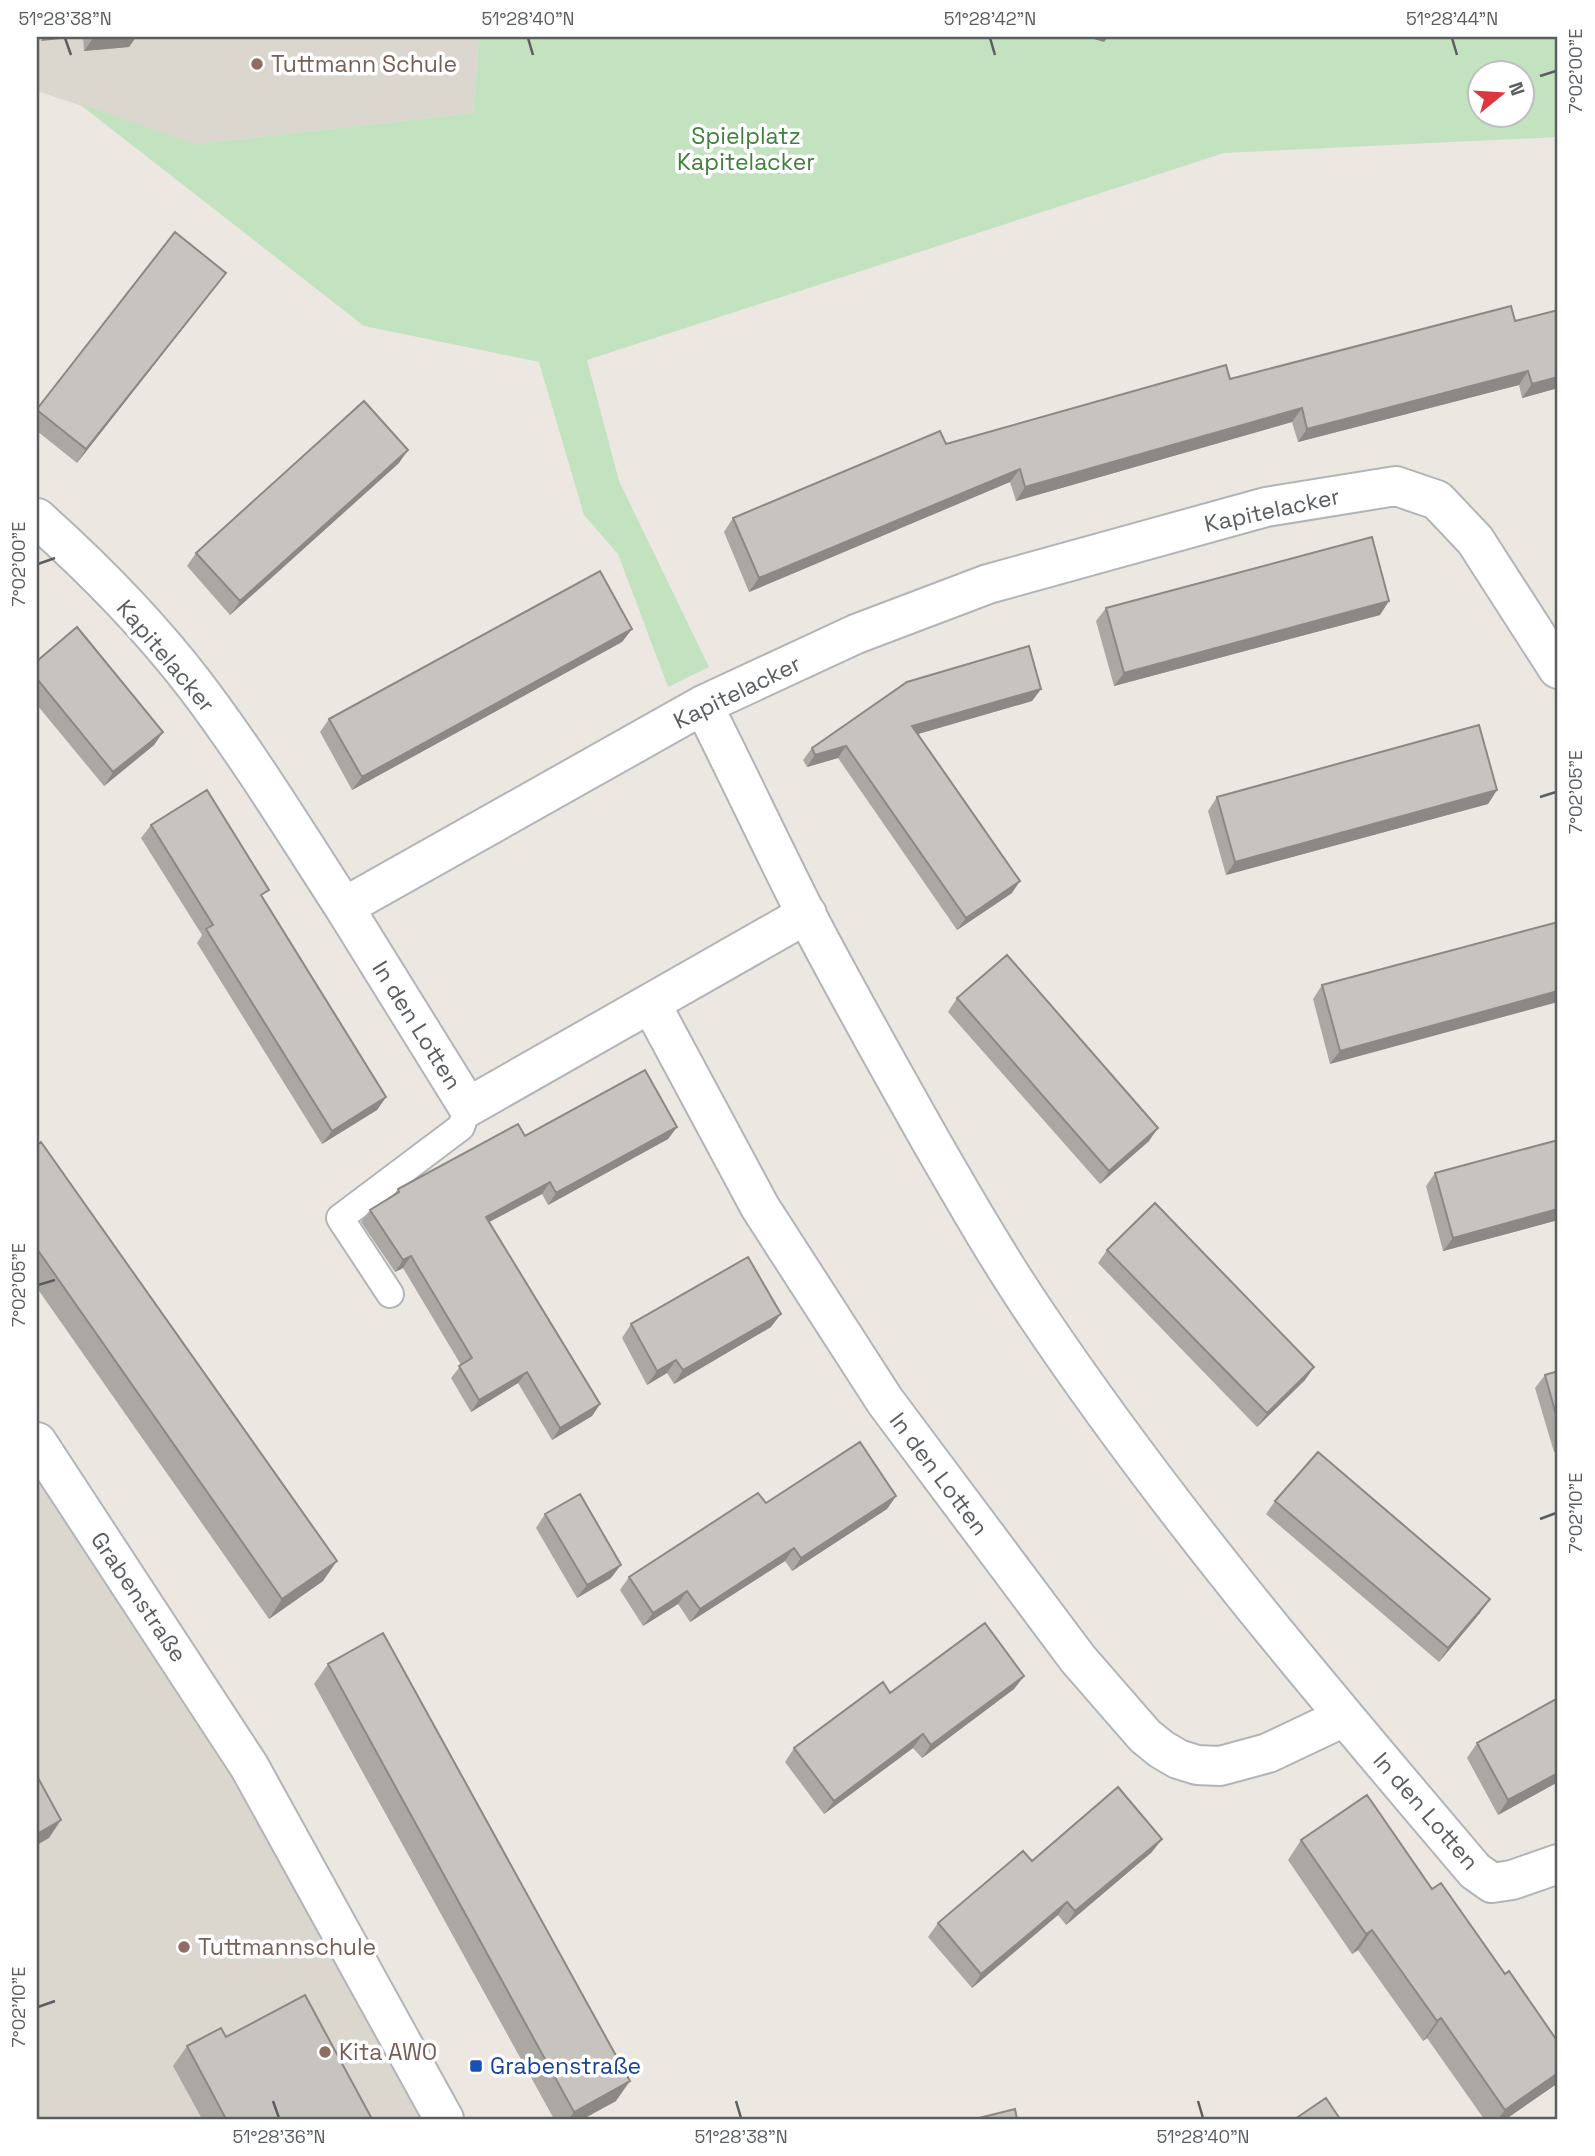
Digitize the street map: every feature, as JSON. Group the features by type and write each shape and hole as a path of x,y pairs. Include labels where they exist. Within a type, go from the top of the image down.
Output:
{"street":[{"name":"Kapitelacker","path":"37,519 132,611 195,685 267,788 344,907 704,705 856,635 988,584 1266,507 1396,486 1437,500 1475,540 1558,669"},
{"name":"In den Lotten","path":"704,705 807,914 929,1137 1038,1316 1109,1418 1180,1513 1344,1717 1475,1871 1492,1883 1512,1880 1558,1864"},
{"name":"In den Lotten","path":"344,907 468,1107 807,914"},
{"name":"In den Lotten","path":"651,1004 760,1207 885,1401 1077,1659 1145,1736 1178,1759 1197,1765 1220,1766 1268,1753 1344,1717"},
{"name":"Grabenstraße","path":"37,1442 249,1766 444,2119"}],"lane":[{"path":"390,1294 340,1218 461,1127 468,1107"}],"shaded area":[{"name":"Tuttmann Schule","path":"37,37 479,37 473,113 196,144 37,91"},
{"name":"Tuttmannschule","path":"37,1458 239,1774 422,2119 37,2119"}],"green space":[{"name":"Spielplatz Kapitelacker","path":"479,37 1558,37 1558,137 1224,153 587,360 619,481 709,667 668,687 618,554 584,515 539,362 364,326 78,103 196,144 473,113"}],"building":[{"path":"175,232 226,273 86,449 37,409"},
{"path":"1511,306 1515,321 1558,310 1558,377 1532,384 1528,371 1307,429 1302,408 1025,487 1020,469 759,578 733,518 940,431 946,444 1226,365 1230,379"},
{"path":"364,401 408,450 240,601 196,553"},
{"path":"1372,537 1389,601 1124,673 1106,608"},
{"path":"600,571 632,629 362,777 329,719"},
{"path":"77,627 163,732 113,772 37,679 37,661"},
{"path":"1029,646 1041,689 912,726 1020,881 966,918 846,746 815,755 812,748 907,682"},
{"path":"1479,725 1497,790 1235,862 1217,797"},
{"path":"207,790 269,890 261,895 386,1097 332,1131 206,929 213,925 151,825"},
{"path":"1558,922 1558,991 1340,1051 1322,985"},
{"path":"1007,955 1158,1128 1109,1171 957,998"},
{"path":"645,1070 677,1127 556,1193 550,1182 486,1217 600,1404 560,1428 527,1372 479,1400 459,1366 472,1358 411,1256 403,1260 370,1210 399,1192 398,1189 518,1124 525,1136"},
{"path":"1558,1140 1558,1209 1453,1238 1435,1173"},
{"path":"41,1142 337,1561 282,1599 37,1249 37,1145"},
{"path":"1155,1203 1314,1367 1267,1413 1107,1250"},
{"path":"748,1257 781,1314 683,1370 676,1360 657,1371 631,1324"},
{"path":"1558,1371 1558,1422 1545,1375"},
{"path":"860,1442 896,1496 801,1558 794,1548 700,1609 687,1591 653,1613 629,1577 758,1493 766,1503"},
{"path":"1318,1452 1490,1599 1448,1648 1275,1501"},
{"path":"580,1494 621,1565 587,1585 545,1514"},
{"path":"985,1623 1024,1676 931,1745 923,1734 834,1801 794,1748 883,1682 890,1693"},
{"path":"383,1633 630,2081 574,2112 328,1664"},
{"path":"1558,1698 1558,1773 1508,1800 1477,1743"},
{"path":"37,1776 61,1820 37,1834"},
{"path":"1118,1787 1162,1839 1075,1911 1067,1902 981,1974 938,1923 1023,1851 1032,1861"},
{"path":"1367,1795 1432,1889 1441,1883 1505,1974 1509,1971 1558,2042 1558,2073 1505,2110 1441,2018 1437,2021 1372,1930 1366,1934 1301,1840"},
{"path":"305,1995 372,2119 226,2119 187,2046 221,2028 226,2037"},
{"path":"1326,2098 1340,2119 1295,2119"},
{"path":"1015,2109 1017,2119 975,2119"}],"place":[{"name":"Tuttmann Schule","path":"257,64"},
{"name":"Tuttmannschule","path":"184,1947"},
{"name":"Kita AWO","path":"325,2052"},
{"name":"Grabenstraße","path":"476,2066"}]}
